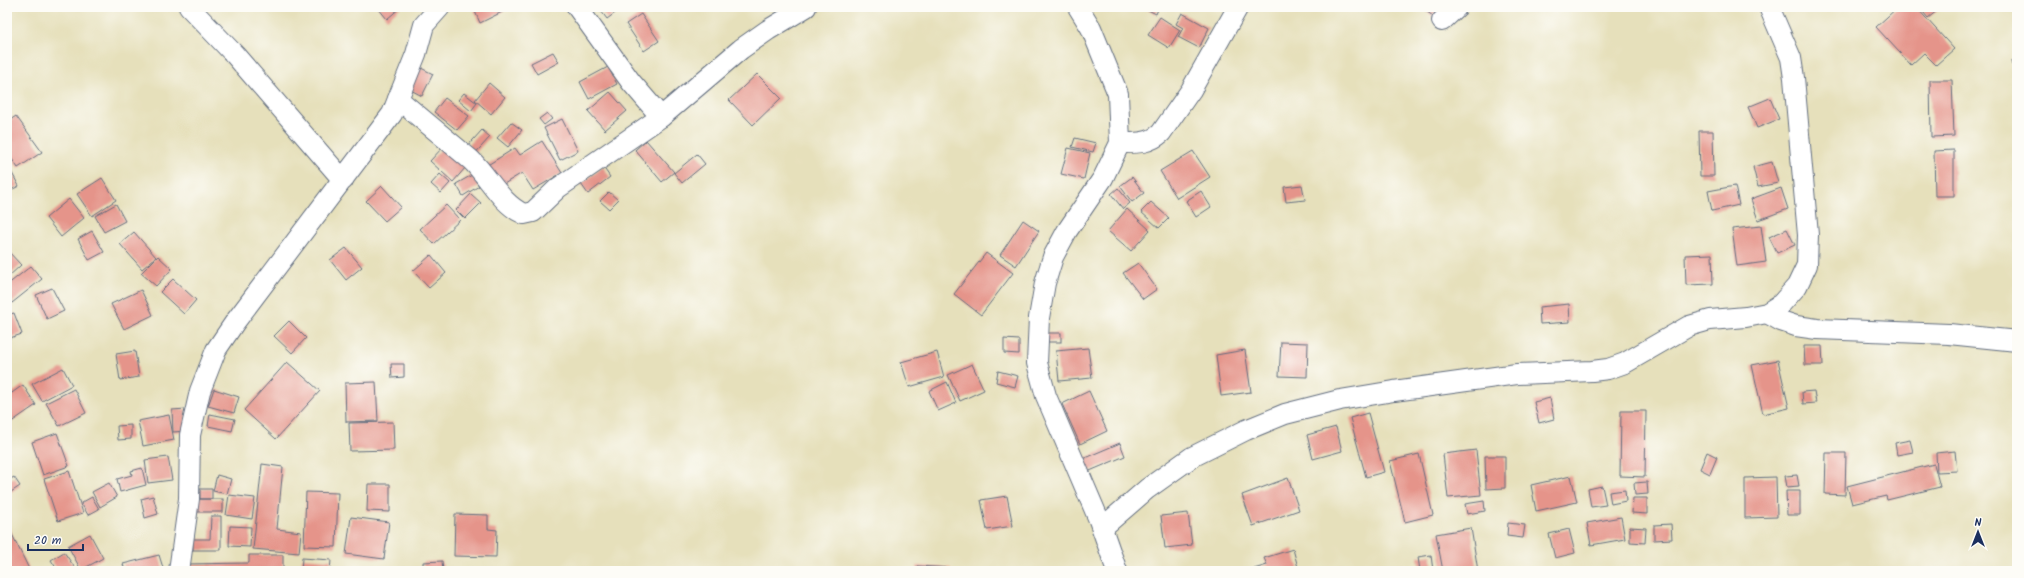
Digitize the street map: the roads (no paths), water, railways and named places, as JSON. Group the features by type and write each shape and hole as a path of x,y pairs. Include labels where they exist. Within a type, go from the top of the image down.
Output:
{"street":[{"path":"189,7 235,55 343,180"},
{"path":"179,571 189,500 190,435 200,390 216,350 235,322 392,114 416,54 424,25 440,7"},
{"path":"577,7 631,82 661,117"},
{"path":"398,99 472,160 481,169 508,204 524,214 533,212 558,188 661,117 741,49 768,30 806,7"},
{"path":"1078,7 1091,28 1113,78 1118,94 1120,143 1102,178 1067,230 1053,256 1044,290 1039,318 1037,345 1040,377 1046,396 1102,528 1117,571"},
{"path":"1120,143 1145,142 1162,133 1191,90 1238,7"},
{"path":"1442,21 1457,7"},
{"path":"1102,528 1147,489 1192,457 1246,430 1284,414 1340,400 1394,391 1517,374 1608,369 1624,363 1689,326 1710,320 1746,317 1767,313 1781,304 1797,286 1806,265 1808,235 1791,58 1769,7"},
{"path":"1767,313 1788,324 1818,329 1949,334 2017,341"}]}
